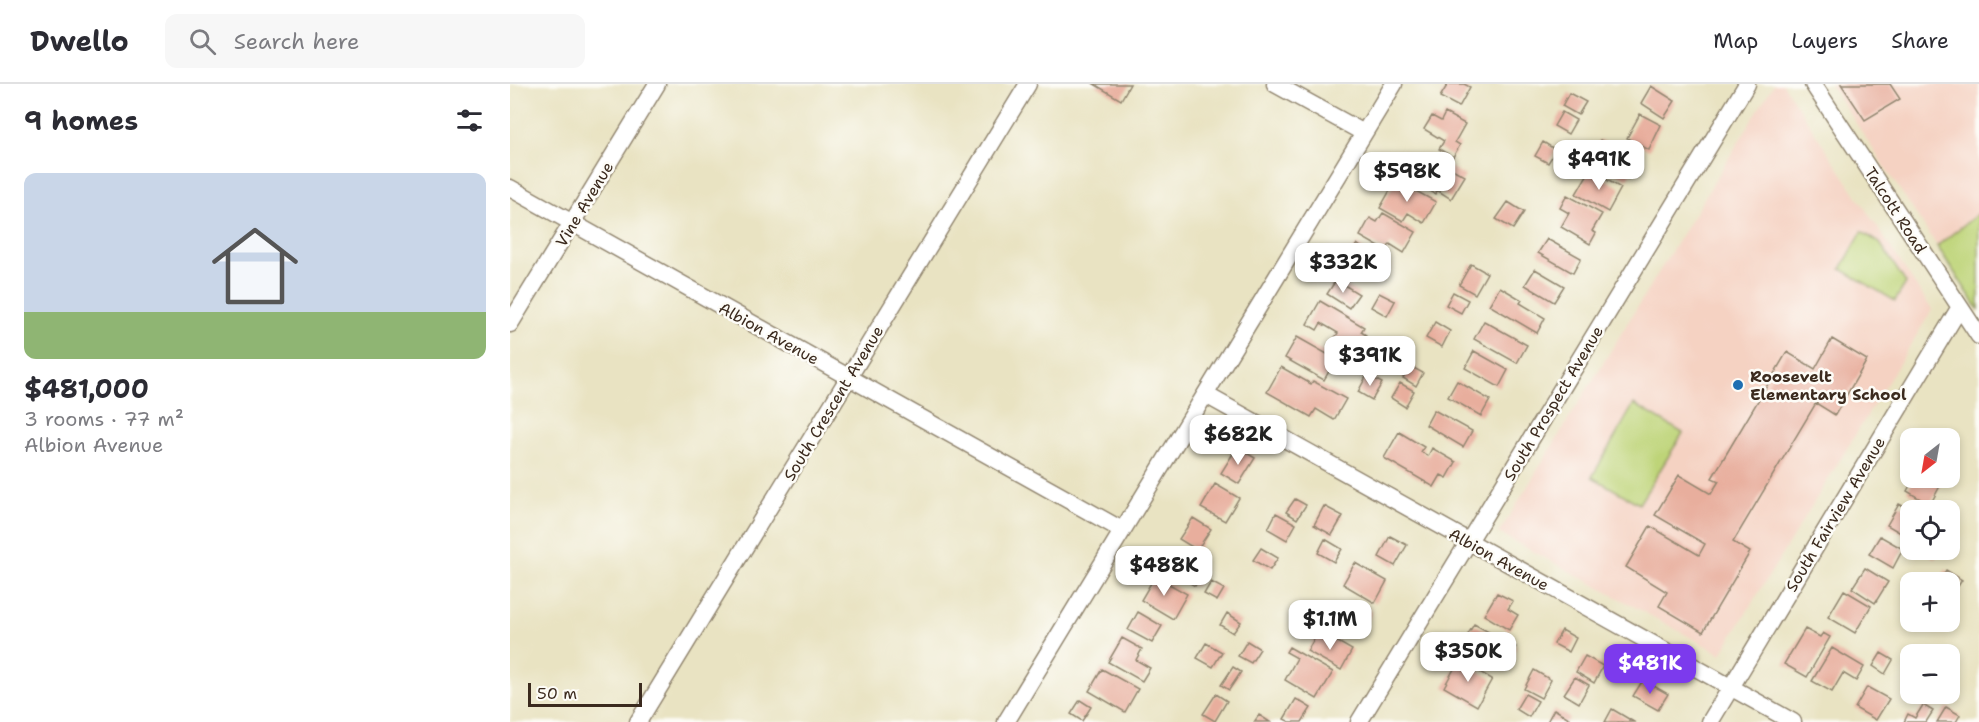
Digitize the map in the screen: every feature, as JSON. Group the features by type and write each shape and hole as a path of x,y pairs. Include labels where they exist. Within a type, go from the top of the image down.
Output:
{"street":[{"name":"Vine Avenue","path":"510,324 657,84"},
{"name":"South Crescent Avenue","path":"638,722 1028,84"},
{"path":"1275,84 1364,133"},
{"path":"1006,722 1394,84"},
{"name":"South Prospect Avenue","path":"1359,722 1747,84"},
{"name":"Talcott Road","path":"1813,84 1979,336"},
{"name":"Albion Avenue","path":"510,188 1122,530"},
{"name":"South Fairview Avenue","path":"1710,722 1960,307"},
{"name":"Albion Avenue","path":"1206,395 1793,722"}],"shaded area":[{"name":"Roosevelt Elementary School","path":"1774,84 1783,84 1932,310 1721,654 1499,533"},
{"path":"1830,84 1979,84 1979,213 1937,246"}],"green space":[{"path":"1979,213 1979,310 1937,246"},
{"path":"1862,232 1880,243 1906,283 1895,301 1841,269"},
{"path":"1634,404 1683,433 1639,504 1592,477"}],"building":[{"path":"1094,84 1130,84 1121,100"},
{"path":"1448,84 1464,84 1470,87 1459,107 1440,97"},
{"path":"1841,84 1890,84 1900,99 1865,120"},
{"path":"1651,86 1675,101 1664,118 1641,103"},
{"path":"1569,93 1586,102 1578,115 1562,106"},
{"path":"1562,112 1576,120 1568,134 1554,126"},
{"path":"1445,113 1465,124 1455,142 1460,145 1453,157 1439,149 1444,141 1424,129 1432,116 1441,121"},
{"path":"1640,114 1661,125 1649,150 1627,138"},
{"path":"1600,140 1638,161 1628,179 1589,158"},
{"path":"1543,142 1556,150 1548,163 1535,156"},
{"path":"1406,159 1432,175 1440,162 1465,176 1451,199 1437,190 1435,194 1399,172"},
{"path":"1590,170 1621,188 1608,212 1576,194"},
{"path":"1396,180 1436,202 1424,223 1408,213 1403,221 1380,208"},
{"path":"1567,195 1602,214 1592,231 1596,233 1590,244 1561,227 1569,213 1560,208"},
{"path":"1508,202 1524,212 1513,229 1496,219"},
{"path":"1383,213 1416,232 1404,253 1390,244 1386,251 1360,236 1370,218 1377,222"},
{"path":"1547,239 1581,258 1573,273 1538,253"},
{"path":"1357,244 1366,251 1364,254 1384,267 1379,276 1367,269 1362,278 1343,266"},
{"path":"1471,264 1487,273 1475,294 1459,285"},
{"path":"1535,269 1564,286 1554,302 1525,285"},
{"path":"1336,280 1359,294 1349,308 1327,294"},
{"path":"1500,287 1522,300 1520,303 1545,318 1537,333 1489,305"},
{"path":"1453,292 1468,300 1461,313 1446,305"},
{"path":"1379,293 1395,301 1387,316 1371,307"},
{"path":"1320,301 1364,327 1361,332 1366,335 1355,352 1346,347 1343,351 1331,344 1338,333 1321,323 1317,330 1307,324"},
{"path":"1484,321 1527,345 1517,363 1474,339"},
{"path":"1435,322 1450,331 1442,347 1426,338"},
{"path":"1297,337 1336,359 1324,380 1285,358"},
{"path":"1832,339 1867,360 1835,415 1816,403 1733,542 1750,552 1703,632 1659,606 1667,592 1626,567 1650,526 1699,555 1705,544 1655,515 1679,475 1711,494 1719,481 1712,478 1787,352 1815,369"},
{"path":"1474,351 1508,370 1499,387 1465,368"},
{"path":"1410,366 1423,373 1416,386 1403,378"},
{"path":"1281,367 1311,384 1313,381 1346,399 1334,420 1316,409 1311,417 1267,392"},
{"path":"1367,375 1382,383 1372,400 1358,392"},
{"path":"1457,381 1490,400 1481,416 1448,397"},
{"path":"1400,383 1414,391 1405,407 1391,398"},
{"path":"1434,410 1472,431 1463,447 1426,425"},
{"path":"1399,432 1424,447 1421,452 1428,456 1432,448 1456,462 1447,478 1441,475 1434,487 1384,458"},
{"path":"1240,449 1255,458 1239,484 1221,473 1234,452 1237,453"},
{"path":"1215,484 1239,498 1225,521 1201,508"},
{"path":"1909,488 1939,488 1933,500 1922,500 1907,491"},
{"path":"1295,499 1306,505 1297,519 1286,512"},
{"path":"1899,504 1900,504 1900,533 1887,525"},
{"path":"1324,506 1343,516 1332,535 1314,525"},
{"path":"1276,513 1296,524 1287,540 1268,529"},
{"path":"1193,518 1211,529 1197,550 1179,539"},
{"path":"1390,536 1407,545 1395,566 1379,557"},
{"path":"1880,536 1900,547 1900,555 1893,568 1869,554"},
{"path":"1325,539 1342,549 1334,562 1318,553"},
{"path":"1261,548 1278,558 1270,570 1253,560"},
{"path":"1173,550 1184,557 1187,552 1194,557 1189,565 1203,573 1195,586 1163,567"},
{"path":"1355,563 1387,581 1375,603 1343,584"},
{"path":"1865,568 1888,582 1875,603 1852,588"},
{"path":"1155,576 1187,594 1173,619 1141,600"},
{"path":"1211,582 1224,589 1217,601 1204,594"},
{"path":"1844,590 1871,606 1855,633 1828,617"},
{"path":"1497,593 1513,601 1508,609 1518,615 1509,630 1484,615"},
{"path":"1353,601 1372,612 1357,636 1331,620 1338,611 1344,615"},
{"path":"1138,612 1162,626 1152,643 1128,630"},
{"path":"1227,613 1241,622 1233,633 1220,625"},
{"path":"1474,624 1516,647 1504,668 1462,645"},
{"path":"1805,629 1820,637 1823,633 1830,637 1807,677 1784,664"},
{"path":"1562,630 1576,638 1569,652 1554,644"},
{"path":"1319,631 1352,650 1341,670 1307,651"},
{"path":"1122,638 1142,649 1136,660 1150,668 1142,681 1108,662"},
{"path":"1247,641 1260,649 1251,663 1238,656"},
{"path":"1206,643 1222,652 1213,667 1197,658"},
{"path":"1289,647 1333,672 1317,699 1285,680 1297,658 1286,652"},
{"path":"1832,648 1864,667 1856,681 1843,673 1832,692 1812,681"},
{"path":"1881,653 1893,660 1885,674 1873,666"},
{"path":"1585,656 1603,666 1594,683 1576,672"},
{"path":"1459,660 1492,679 1477,706 1444,687"},
{"path":"1233,667 1241,672 1229,690 1221,685"},
{"path":"1102,669 1138,689 1125,712 1089,691"},
{"path":"1534,670 1551,680 1541,698 1524,689"},
{"path":"1575,677 1589,685 1579,703 1564,694"},
{"path":"1643,680 1668,694 1658,710 1633,696"},
{"path":"1867,687 1889,699 1876,720 1855,708"},
{"path":"1216,694 1227,701 1215,721 1203,714"},
{"path":"1525,694 1538,701 1529,717 1516,709"},
{"path":"1296,699 1311,708 1302,722 1290,722 1284,719"},
{"path":"1080,700 1091,707 1082,721 1071,714"},
{"path":"1923,705 1933,711 1926,722 1904,722 1908,714 1915,718"},
{"path":"1946,707 1960,715 1956,722 1937,722"},
{"path":"1554,709 1569,718 1567,722 1547,722"},
{"path":"1612,709 1634,722 1605,722"},
{"path":"1259,715 1270,722 1254,722"}],"place":[{"name":"Roosevelt Elementary School","path":"1738,385"}]}
